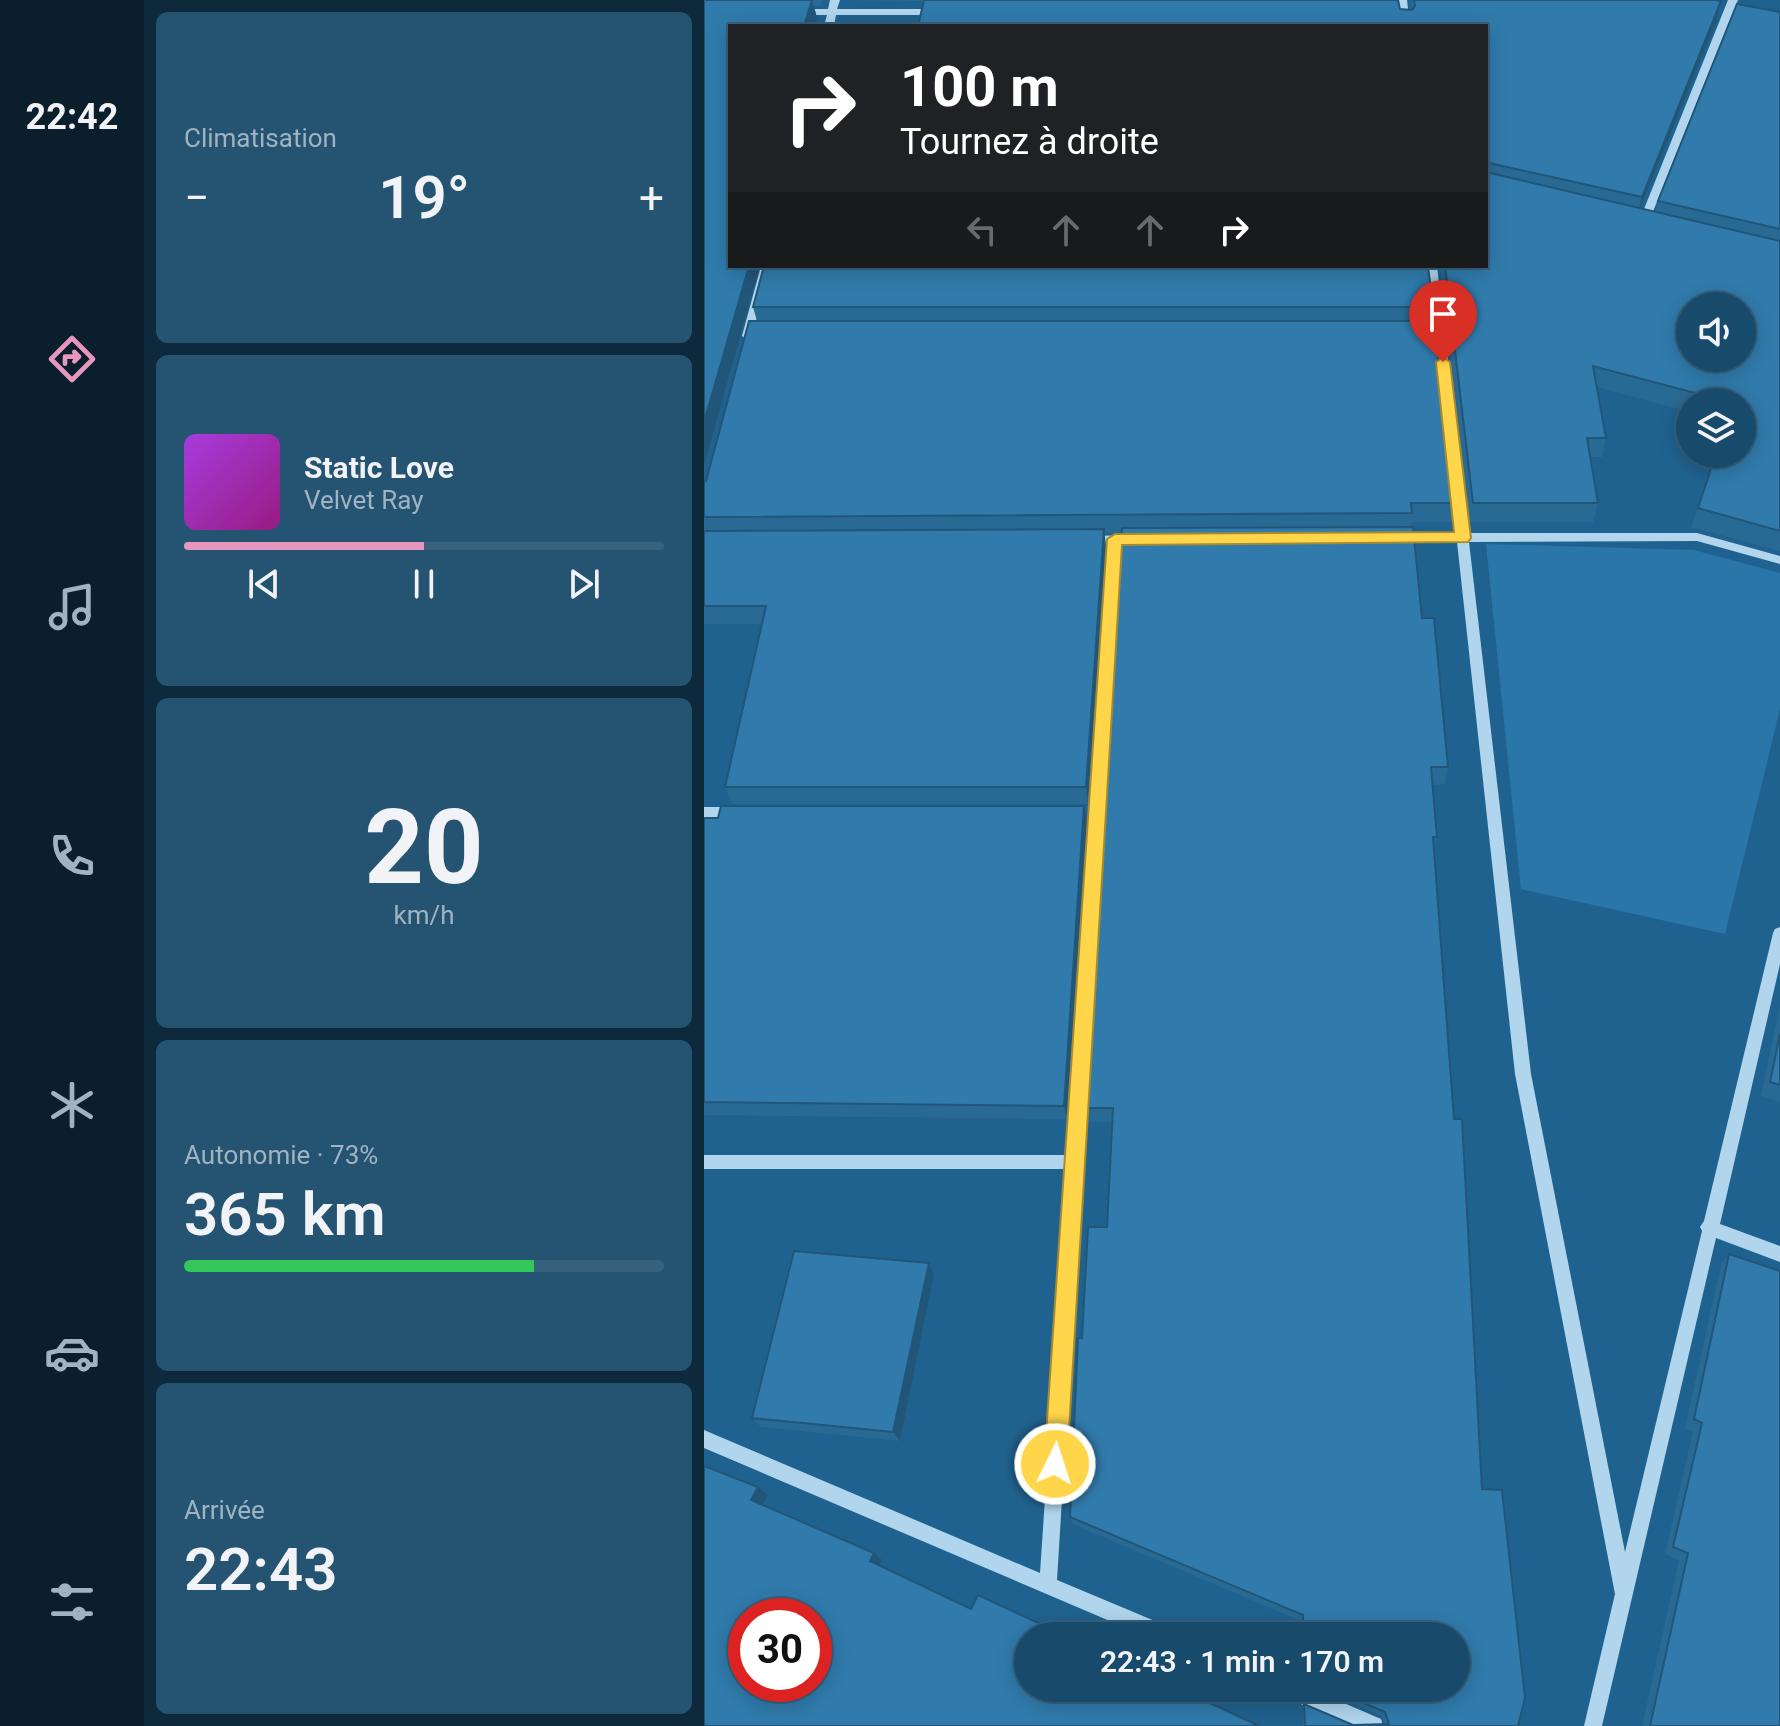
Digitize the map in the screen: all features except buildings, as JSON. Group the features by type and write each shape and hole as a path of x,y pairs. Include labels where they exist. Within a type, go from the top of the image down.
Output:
{"street":[{"path":"829,24 835,0"},
{"path":"1402,0 1405,24"},
{"path":"1643,224 1733,0"},
{"path":"790,12 950,12"},
{"path":"1387,12 1403,12"},
{"path":"1628,221 1658,228"},
{"path":"744,348 765,268"},
{"path":"1432,268 1523,1074 1624,1594"},
{"path":"748,333 764,333"},
{"path":"1424,333 1440,333"},
{"path":"1384,538 1697,537 1780,560"},
{"path":"1048,1585 1074,1162 1089,813 1115,539"},
{"path":"1067,540 1146,539"},
{"path":"704,813 751,813"},
{"path":"1593,1726 1708,1227 1780,933"},
{"path":"704,1162 1074,1162"},
{"path":"1708,1227 1780,1254"},
{"path":"704,1439 1134,1622"},
{"path":"1319,1702 1374,1726"}],"shaded area":[{"path":"1486,544 1694,550 1780,573 1780,709 1725,934 1521,889"}],"route":[{"path":"1055,1464 1115,539 1463,538 1443,362"}]}
